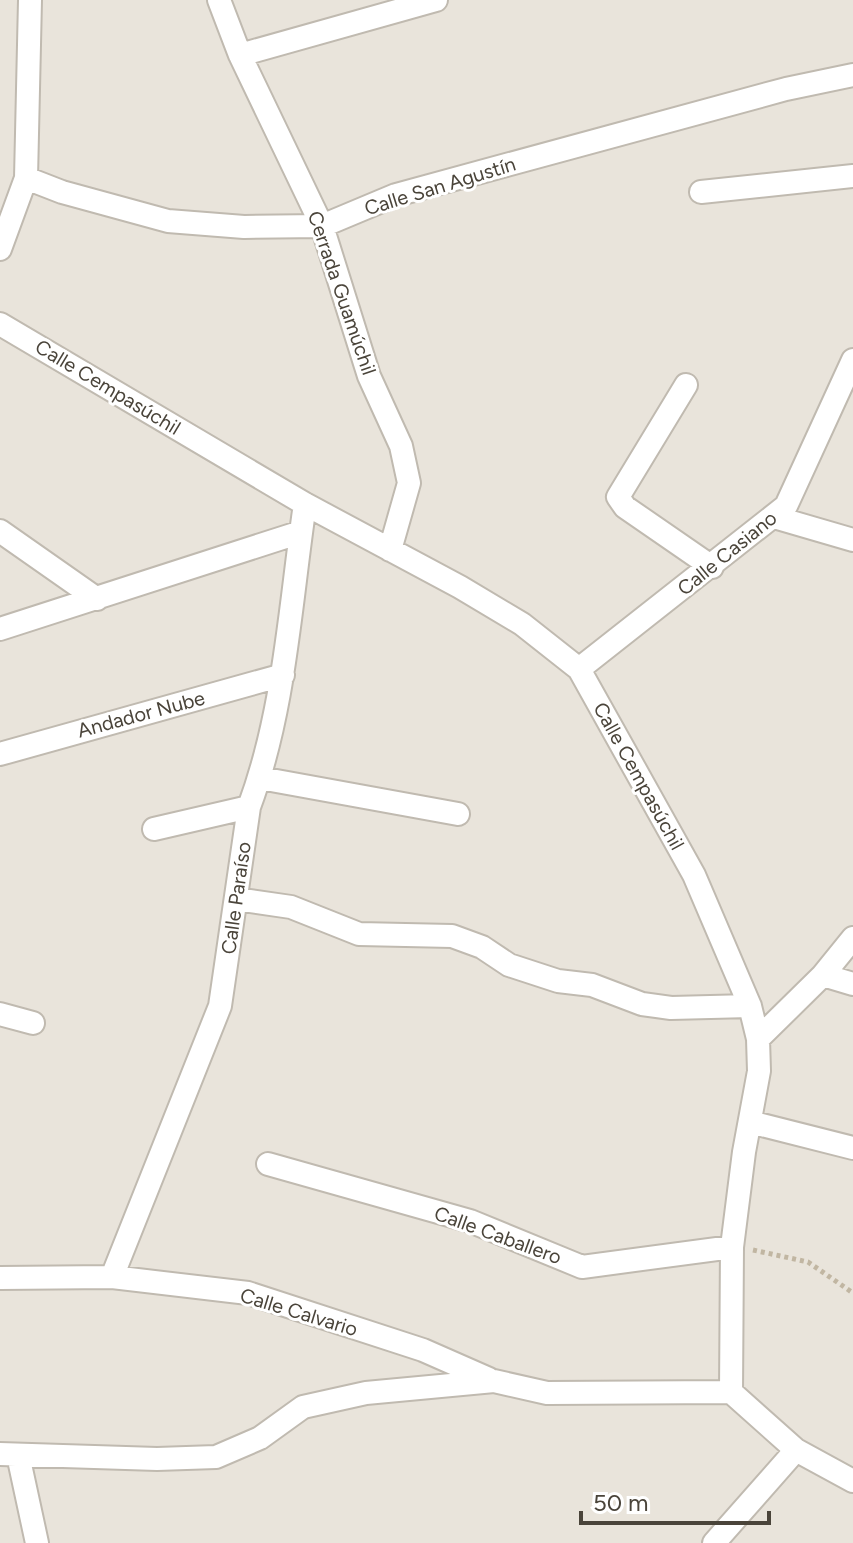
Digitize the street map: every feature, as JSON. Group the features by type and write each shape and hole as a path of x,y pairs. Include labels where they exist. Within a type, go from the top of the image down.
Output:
{"street":[{"path":"0,249 26,178 30,0"},
{"name":"Cerrada Guamúchil","path":"219,0 240,55 322,226 369,376 401,446 409,483 390,550"},
{"path":"240,55 436,0"},
{"name":"Calle San Agustín","path":"26,178 62,192 168,221 244,227 322,226 396,195 786,89 853,75"},
{"path":"701,192 853,176"},
{"name":"Calle Cempasúchil","path":"0,324 305,504 522,624 579,669 694,875 750,1006 758,1039 759,1071 732,1247 731,1392"},
{"name":"Calle Casiano","path":"579,669 786,506 853,360"},
{"path":"686,385 618,497 625,507 712,567"},
{"name":"Calle Paraíso","path":"112,1277 220,1006 249,807 260,778 283,675 305,504"},
{"path":"774,517 853,540"},
{"path":"0,531 97,599"},
{"path":"0,629 301,532"},
{"name":"Andador Nube","path":"0,754 283,675"},
{"path":"260,778 458,814"},
{"path":"154,829 249,807"},
{"path":"236,899 291,907 359,934 452,936 482,947 509,965 558,981 592,985 642,1004 671,1008 750,1006"},
{"path":"758,1039 823,975 853,938"},
{"path":"823,975 853,984"},
{"path":"0,1014 33,1023"},
{"path":"750,1122 853,1148"},
{"name":"Calle Caballero","path":"268,1164 470,1221 582,1267 732,1247"},
{"name":"Calle Calvario","path":"0,1278 112,1277 248,1293 423,1350 494,1381"},
{"path":"37,1543 9,1454 216,1457 260,1438 303,1407 366,1393 494,1381 547,1393 731,1392 796,1450 853,1481"},
{"path":"714,1543 796,1450"}],"path":[{"path":"732,1247 773,1252 808,1262 853,1293"}],"shaded area":[{"path":"0,0 853,0 853,1543 0,1543"}]}
